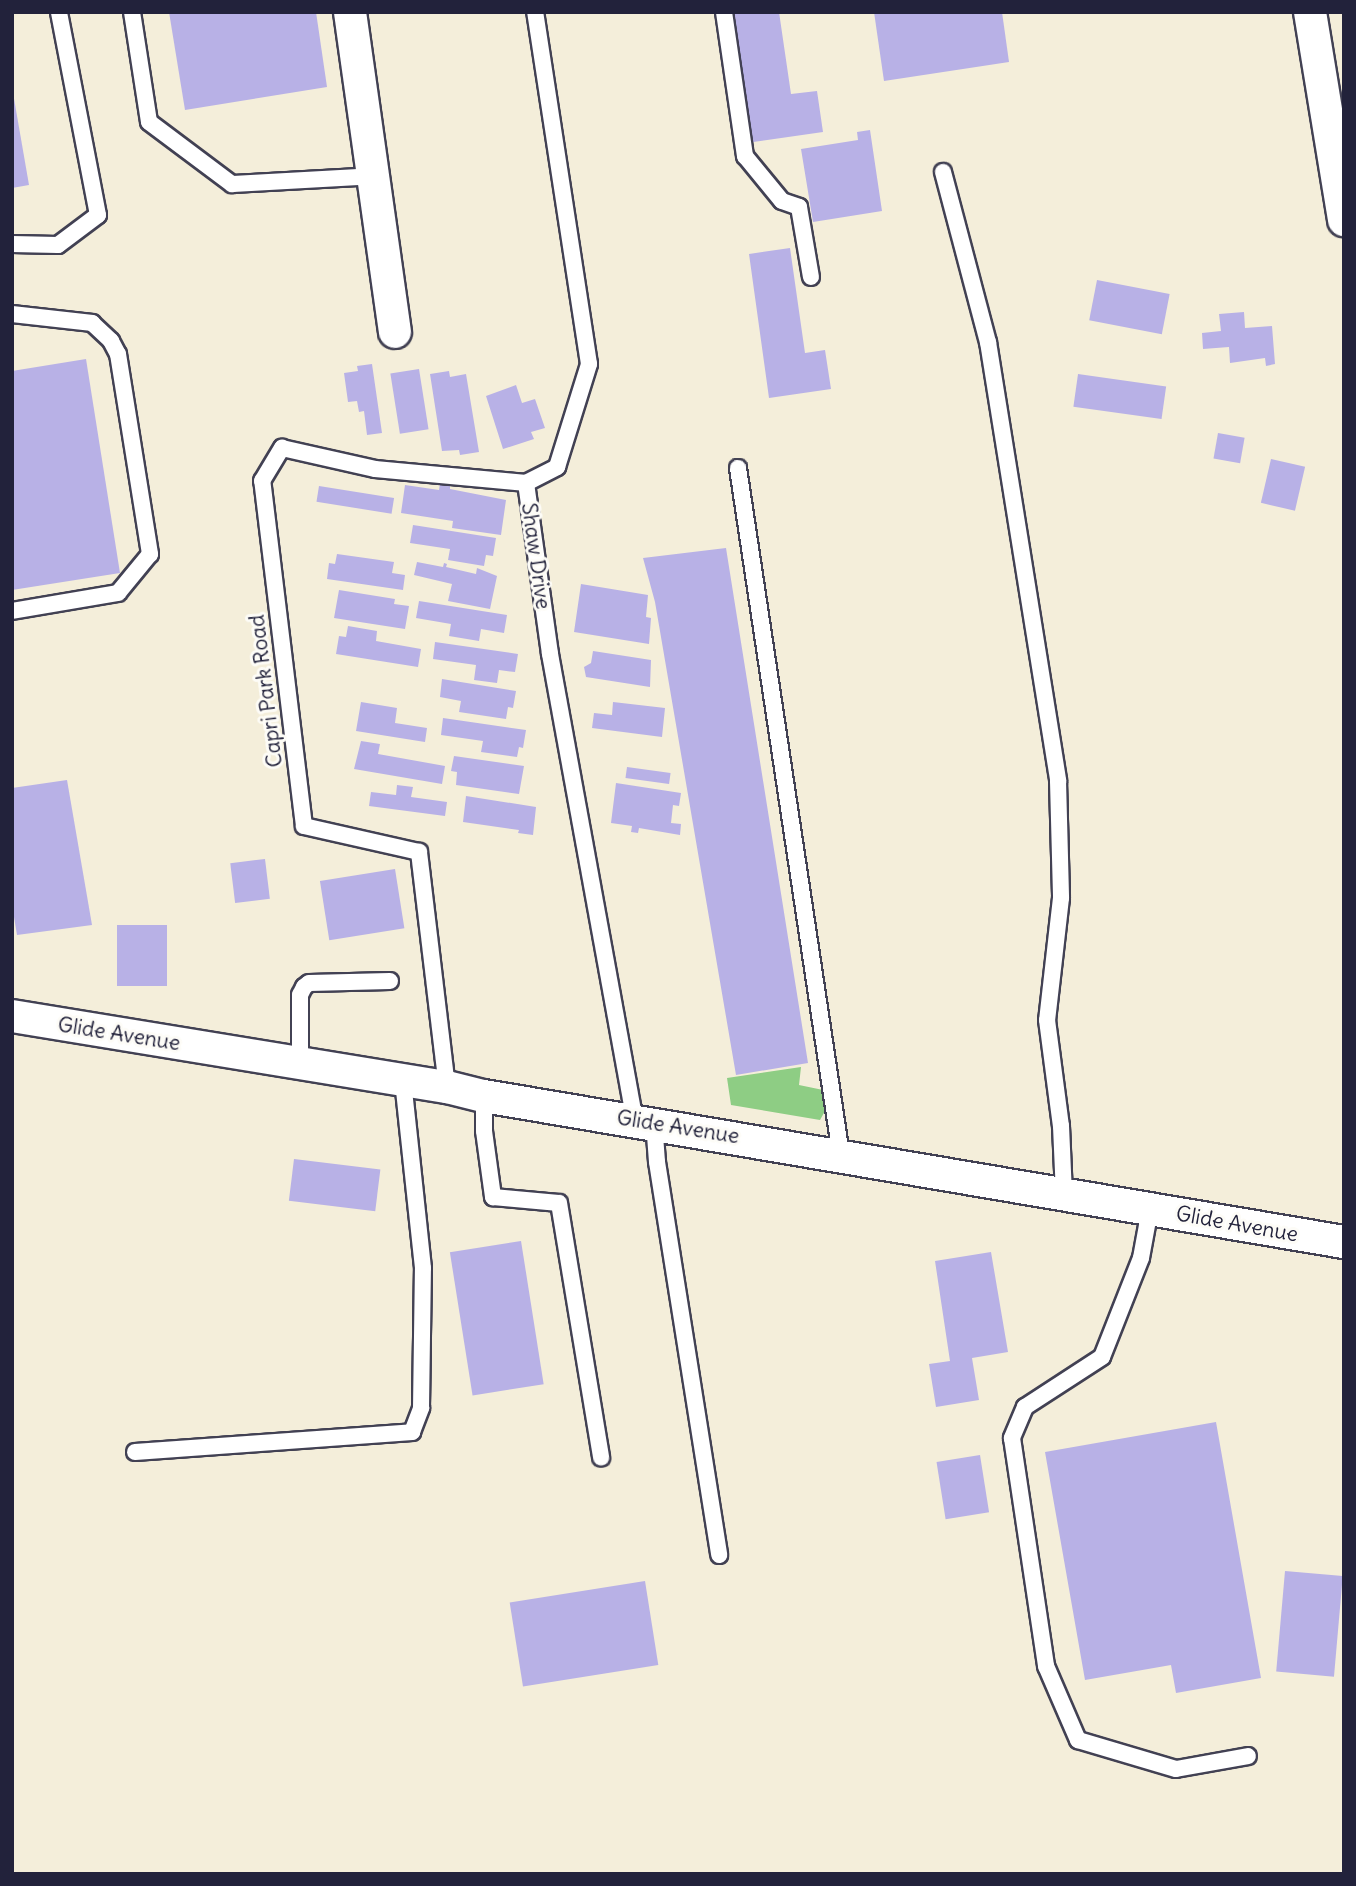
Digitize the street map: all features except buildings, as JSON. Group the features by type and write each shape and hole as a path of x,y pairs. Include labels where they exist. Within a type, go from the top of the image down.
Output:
{"street":[{"path":"350,12 396,332"},
{"path":"1310,12 1344,220"},
{"name":"Glide Avenue","path":"12,1016 447,1087 484,1096 645,1121 1344,1242"}],"lane":[{"path":"12,244 58,246 98,215 59,12"},
{"path":"132,12 149,122 232,184 373,176"},
{"name":"Shaw Drive","path":"535,12 589,364 557,467 526,483 550,654 645,1121 657,1162 719,1555"},
{"path":"723,12 745,156 782,201 799,207 811,277"},
{"path":"943,172 988,342 1058,781 1061,898 1047,1020 1061,1126 1064,1194"},
{"path":"12,314 92,323 111,341 118,354 150,554 118,593 12,611"},
{"name":"Capri Park Road","path":"447,1087 419,852 304,826 262,481 282,448 375,468 526,483"},
{"path":"737,468 841,1155"},
{"path":"300,1063 300,995 304,987 309,983 390,981"},
{"path":"135,1452 412,1432 421,1408 424,1268 403,1080"},
{"path":"484,1096 484,1131 493,1197 559,1203 601,1458"},
{"path":"1150,1209 1141,1258 1102,1357 1025,1407 1012,1438 1046,1666 1078,1740 1176,1769 1248,1756"}],"green space":[{"path":"801,1067 799,1085 828,1091 825,1111 820,1120 731,1105 727,1078"}]}
